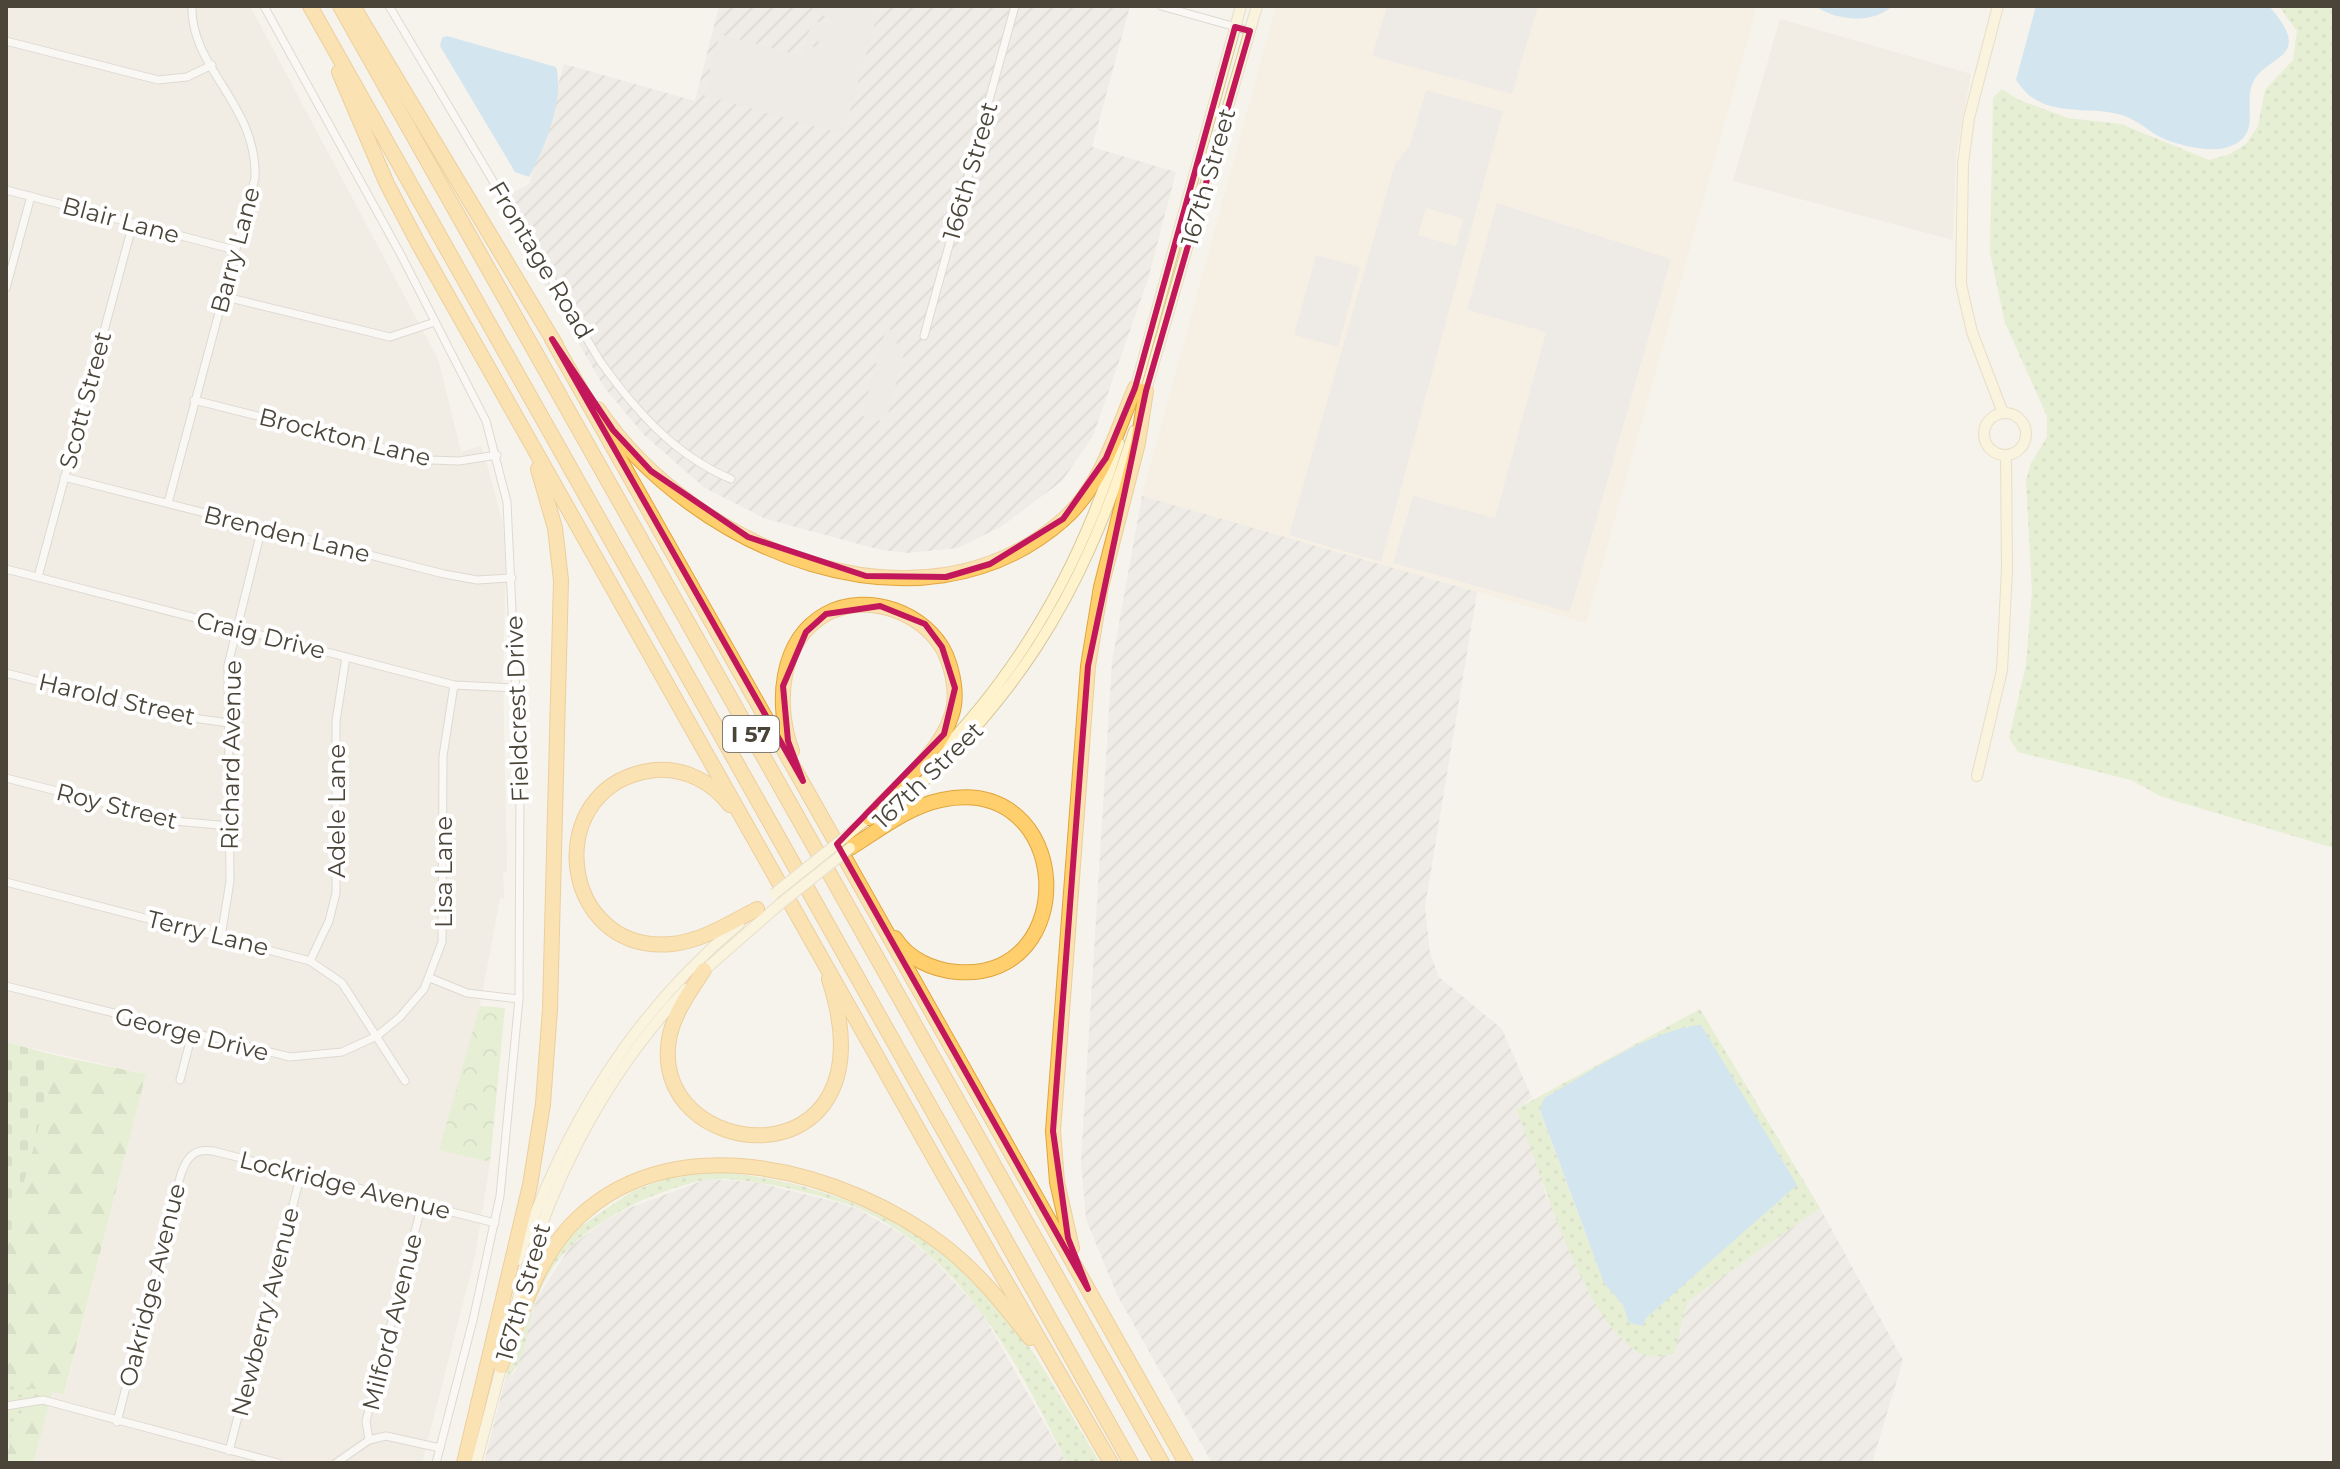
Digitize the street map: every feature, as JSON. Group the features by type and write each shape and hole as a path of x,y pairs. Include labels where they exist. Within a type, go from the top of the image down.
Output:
{"highway":[{"name":"I 57","path":"310,6 1131,1463"},
{"name":"I 57","path":"340,6 1162,1463"},
{"path":"353,6 552,339 659,535 803,781 1186,1463"},
{"path":"329,39 346,91 387,184 809,935 1111,1463"},
{"path":"552,339 613,430 651,471 701,511 790,556 866,576 905,579 946,577 990,564 1023,549 1063,519 1093,481 1141,389"},
{"path":"1088,1289 1068,1238 1057,1182 1053,1131 1059,1022 1088,666 1101,587 1138,443 1141,389"},
{"path":"464,1463 530,1185 543,1104 550,1009 561,580 549,500 520,424"},
{"path":"803,781 788,741 783,686 787,667 806,632 826,614 852,607 880,606 925,624 950,664 955,688 953,712 944,734 869,818"},
{"path":"756,840 746,832 723,796 710,785 680,772 652,771 624,779 601,795 582,823 575,857 582,890 595,914 616,932 638,941 670,944 694,940 757,909"},
{"path":"847,843 917,808 942,800 969,798 992,803 1020,820 1038,842 1048,873 1047,903 1033,934 1008,959 979,971 944,970 918,960 899,943 879,910 868,901"},
{"path":"704,970 679,1010 670,1036 669,1059 676,1085 690,1108 709,1122 734,1133 759,1138 782,1133 808,1119 824,1102 837,1082 842,1052 830,981 809,935"},
{"path":"501,1366 539,1269 580,1215 630,1183 666,1172 750,1166 797,1176 867,1200 945,1247 1000,1300 1033,1341 1079,1410"}],"main road":[{"name":"167th Street","path":"464,1463 509,1289 536,1208 574,1124 640,1023 696,962 774,894 847,843 869,818 952,741 1026,646 1067,577 1087,534 1141,389 1241,6"},
{"name":"167th Street","path":"476,1463 519,1292 546,1212 584,1129 648,1030 704,970 961,747 1037,652 1078,581 1098,536 1257,6"},
{"path":"1998,6 1969,118 1963,164 1961,284 1972,332 2003,413"},
{"path":"2003,413 2017,416 2026,435 2021,448 2006,455 1990,448 1985,437 1987,424 2003,413"},
{"path":"1977,776 2002,670 2007,569 2006,455"}],"street":[{"name":"Barry Lane","path":"168,503 255,178 256,152 247,125 194,29 192,6"},
{"name":"Fieldcrest Drive","path":"264,6 486,421 507,502 521,822 519,999 505,1164 495,1223 436,1463"},
{"name":"Frontage Road","path":"389,6 609,374 664,437 705,468 731,479"},
{"name":"166th Street","path":"924,336 1015,6"},
{"path":"1161,6 1250,31"},
{"path":"6,41 158,80 179,79 212,65"},
{"name":"Blair Lane","path":"6,190 235,250"},
{"path":"6,288 31,196"},
{"name":"Scott Street","path":"38,577 133,223"},
{"path":"222,296 390,337 435,322"},
{"name":"Brockton Lane","path":"194,400 431,460 497,455"},
{"name":"Brenden Lane","path":"64,477 444,574 477,580 512,578"},
{"name":"Richard Avenue","path":"221,937 229,893 228,665 262,527"},
{"name":"Craig Drive","path":"6,569 454,685 517,688"},
{"name":"Adele Lane","path":"310,961 329,921 336,893 336,721 346,657"},
{"name":"Harold Street","path":"6,673 164,714 229,723"},
{"name":"Lisa Lane","path":"377,1036 410,1008 430,978 444,931 443,756 454,685"},
{"name":"Roy Street","path":"6,778 174,821 230,826"},
{"name":"Terry Lane","path":"6,882 310,961 342,983 405,1081"},
{"path":"430,978 467,993 519,999"},
{"name":"George Drive","path":"6,986 290,1057 342,1052 377,1036"},
{"path":"180,1080 192,1034"},
{"name":"Lockridge Avenue","path":"195,1151 213,1151 495,1223"},
{"name":"Oakridge Avenue","path":"117,1422 181,1174 188,1157 195,1151"},
{"name":"Newberry Avenue","path":"229,1451 301,1174"},
{"name":"Milford Avenue","path":"369,1440 366,1421 422,1204"},
{"path":"6,1406 37,1400 278,1463"},
{"path":"336,1463 369,1440 386,1436 440,1448"}],"highlighted area":[{"path":"1235,27 1250,31 1146,391 1088,666 1053,1131 1068,1238 1088,1289 837,844 944,734 955,688 942,647 925,624 880,606 826,614 806,632 783,686 788,741 803,781 552,339 613,430 651,471 748,537 866,576 946,577 990,564 1063,519 1106,458 1135,388"}],"shaded area":[{"path":"6,6 250,6 438,359 461,452 481,446 488,468 503,524 506,561 503,678 507,872 503,873 504,898 500,898 478,1016 440,1150 490,1162 475,1256 422,1463 34,1462 52,1391 65,1393 146,1074 6,1042"},
{"path":"719,6 1130,6 1092,147 1176,172 1148,279 1093,436 1062,481 1002,526 958,548 908,553 881,550 766,519 705,488 644,435 604,387 496,201 529,184 564,64 695,101"},
{"path":"816,6 880,6 843,134 703,95 720,34 801,56 805,45 826,50 824,43 807,39 812,20 834,22 833,18 814,13"},
{"path":"1276,6 1757,6 1586,623 1142,496"},
{"path":"1387,6 1538,6 1512,94 1372,56"},
{"path":"1780,19 1971,74 1956,156 1953,240 1733,181"},
{"path":"1426,90 1503,111 1381,562 1289,535 1395,164 1410,145","holes":["1426,208 1463,219 1456,246 1418,235"]},
{"path":"1497,203 1671,259 1570,612 1393,563 1413,496 1495,518 1546,332 1467,310"},
{"path":"1316,255 1360,267 1338,347 1294,335"},
{"path":"886,328 896,331 897,350 904,353 886,422 862,416"},
{"path":"1142,496 1477,592 1425,907 1430,953 1439,977 1502,1029 1532,1098 1516,1109 1539,1163 1546,1197 1680,1334 1688,1301 1820,1208 1903,1360 1872,1463 1212,1463 1117,1295 1086,1219 1081,1160 1112,662"},
{"path":"707,1179 755,1182 858,1209 902,1234 930,1256 981,1311 1067,1463 484,1463 505,1380 516,1371 536,1300 570,1247 603,1222 629,1208"}],"green space":[{"path":"2279,6 2334,6 2334,848 2162,797 2131,780 2018,752 2009,738 2026,665 2032,592 2026,480 2031,463 2047,437 2047,416 2005,323 1990,253 1993,98 2002,89 2019,100 2068,118 2121,124 2209,160 2230,154 2246,144 2258,126 2265,90 2293,60 2297,31"},
{"path":"480,1006 505,1008 490,1162 439,1150"},
{"path":"1700,1009 1820,1208 1688,1301 1674,1354 1647,1356 1622,1339 1602,1314 1583,1281 1551,1206 1516,1109","holes":["1688,1026 1643,1326 1604,1283 1540,1111 1544,1098 1649,1041"]},
{"path":"6,1042 58,1056 6,1249"},
{"path":"58,1056 146,1074 64,1394 6,1384 6,1249"},
{"path":"705,1171 796,1185 840,1198 882,1216 921,1238 958,1265 991,1296 1020,1333 1100,1463 1067,1463 1024,1380 991,1326 952,1278 914,1242 860,1209 761,1183 720,1179 687,1184 633,1204 584,1235 564,1253 545,1280 535,1303 522,1355 505,1380 550,1258 575,1230 633,1191 668,1178"},
{"path":"6,1384 52,1391 48,1408 29,1410 6,1449"},
{"path":"48,1408 34,1461 39,1463 6,1463 14,1421 29,1410"}],"water":[{"path":"1816,6 1892,6 1875,16 1854,18 1833,15"},
{"path":"2036,6 2269,6 2283,24 2289,38 2288,48 2256,77 2251,88 2250,122 2243,138 2224,148 2194,147 2164,139 2122,115 2058,108 2028,94 2016,80"},
{"path":"447,36 556,67 558,93 555,108 547,138 529,177 515,172 440,46 442,38"},
{"path":"1701,1025 1797,1185 1646,1318 1643,1326 1629,1323 1623,1305 1604,1283 1540,1110 1544,1098 1620,1054 1662,1035"}]}
